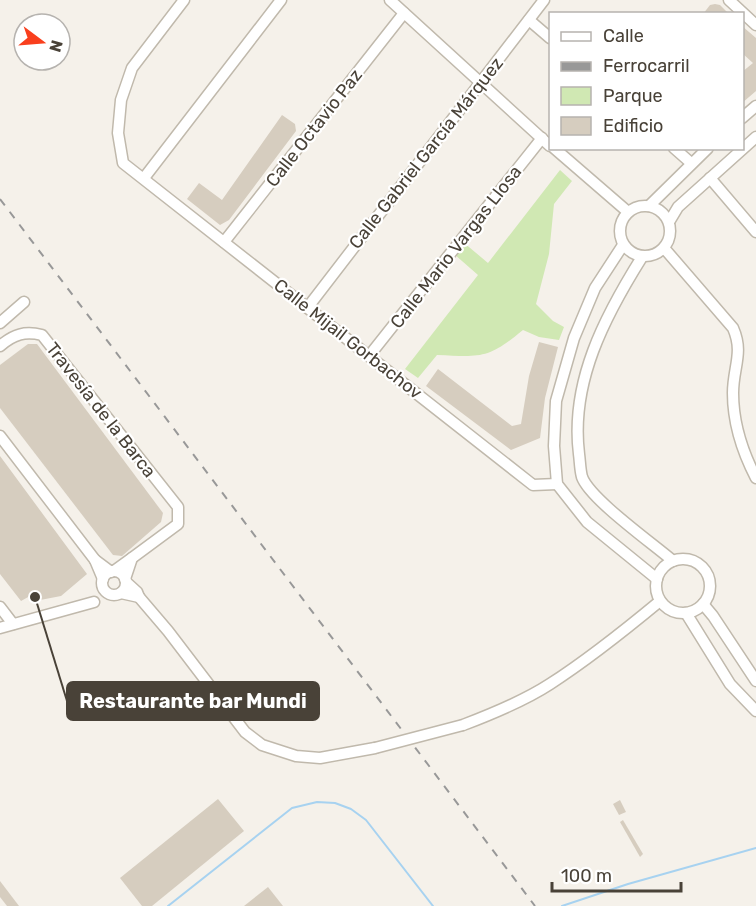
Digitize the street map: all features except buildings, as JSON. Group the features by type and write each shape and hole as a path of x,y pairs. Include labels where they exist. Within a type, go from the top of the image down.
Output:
{"street":[{"name":"Calle Mijail Gorbachov","path":"183,0 132,68 121,100 118,133 123,163 533,485 557,484"},
{"path":"144,178 281,0"},
{"path":"390,0 546,142"},
{"name":"Calle Gabriel García Márquez","path":"308,307 544,0"},
{"path":"729,0 742,12"},
{"name":"Calle Octavio Paz","path":"224,242 404,13"},
{"path":"744,14 756,25"},
{"path":"529,20 549,37"},
{"path":"744,116 756,106"},
{"path":"744,148 756,137"},
{"name":"Calle Mario Vargas Llosa","path":"369,356 546,142"},
{"path":"556,150 628,212"},
{"path":"676,150 691,163"},
{"path":"649,206 706,150"},
{"path":"669,222 678,207 741,150"},
{"path":"710,178 756,232"},
{"path":"642,206 649,206 664,214 669,222 670,236 664,249 642,257 628,251 623,245 620,238 620,224 628,212 642,206"},
{"path":"623,245 595,288 574,338 556,401 554,446 557,484 587,522 657,579"},
{"path":"664,249 733,328 738,341 733,391 735,424 745,457 756,478"},
{"path":"642,257 624,286 595,345 583,385 577,434 582,477 593,492 618,516 673,561"},
{"path":"0,323 24,302"},
{"name":"Travesía de la Barca","path":"0,346 9,338 28,332 42,335 178,507 178,524 132,558"},
{"path":"0,436 108,576 107,593 139,597"},
{"path":"94,602 108,576 132,558"},
{"path":"0,628 117,594 125,587 132,558"},
{"path":"690,560 705,570 710,588 703,604 686,613 669,610 660,601 656,588 660,571 673,561 690,560"},
{"path":"108,576 120,573 137,592 245,732 262,745 296,756 320,758 375,748 463,725 490,714 549,685 631,626 660,601"},
{"path":"703,604 756,681"},
{"path":"0,607 13,624"},
{"path":"686,613 730,684 756,711"}],"green space":[{"path":"560,170 572,181 554,204 549,254 536,304 553,321 564,327 559,340 539,337 523,330 501,346 484,354 475,356 437,355 418,378 405,369 478,275 454,254 463,242 488,263"}],"waterway":[{"path":"168,906 292,808 317,802 335,803 351,809 366,820 433,906"},
{"path":"562,906 628,884 756,848"}],"railway":[{"path":"0,199 535,906"}],"place":[{"name":"Restaurante bar Mundi","path":"35,597"}]}
